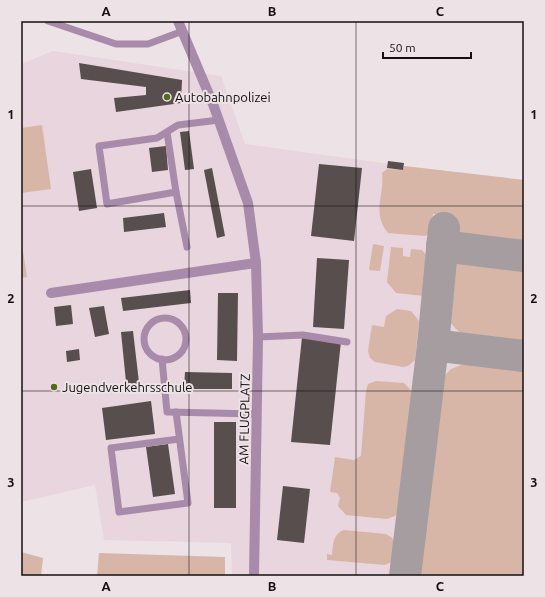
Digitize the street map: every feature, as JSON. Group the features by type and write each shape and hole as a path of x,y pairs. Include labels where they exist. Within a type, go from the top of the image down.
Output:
{"street":[{"name":"AM FLUGPLATZ","path":"178,21 219,120 248,203 256,263 258,337 254,576"},
{"path":"51,293 256,263"}],"lane":[{"path":"48,21 116,44 148,44 183,31"},
{"path":"176,192 107,204 99,146 157,138 178,125 219,120"},
{"path":"167,132 176,192 187,247"},
{"path":"159,318 173,319 183,328 186,335 186,341 180,353 168,359 162,359 149,353 145,347 144,333 152,322 159,318"},
{"path":"258,337 303,335 346,342"},
{"path":"162,359 167,412 257,414"},
{"path":"176,412 188,503 119,512 111,448 179,439"}],"shaded area":[{"path":"53,51 221,76 245,144 404,166 524,180 524,576 232,576 231,543 104,540 95,485 21,502 21,64"},
{"path":"42,125 51,189 21,193 21,128"},
{"path":"404,166 524,180 524,253 446,244 449,216 433,214 431,233 425,236 388,233 380,218 379,211 382,189 382,173 387,169 403,170"},
{"path":"21,238 27,277 21,278"},
{"path":"373,244 384,246 380,271 369,270"},
{"path":"391,247 403,248 403,256 410,257 411,249 422,250 429,259 424,296 396,293 387,282"},
{"path":"445,250 524,260 524,349 486,344 469,340 455,328 443,314 440,295"},
{"path":"397,309 411,311 419,321 415,360 408,366 403,367 375,362 370,358 368,351 372,325 384,327 386,316"},
{"path":"477,359 524,363 524,576 411,576 432,388 451,369"},
{"path":"376,381 404,383 409,388 413,396 401,509 395,516 387,519 346,515 338,506 340,498 337,493 330,492 335,457 354,460 361,456 366,391 368,384"},
{"path":"344,530 386,534 391,537 395,542 391,562 385,565 327,560 327,554 332,555 333,543 336,537"},
{"path":"21,552 43,558 41,576 21,576"},
{"path":"99,553 225,557 225,576 97,576"}],"building":[{"path":"79,63 182,80 181,103 116,112 114,98 146,95 146,87 81,79"},
{"path":"189,131 194,169 185,170 180,132"},
{"path":"166,146 168,170 152,172 149,148"},
{"path":"388,161 404,163 403,170 387,168"},
{"path":"319,164 362,168 354,241 311,236"},
{"path":"212,168 225,236 217,238 204,170"},
{"path":"91,169 97,208 79,211 73,172"},
{"path":"164,213 166,227 124,232 123,218"},
{"path":"317,258 349,260 344,329 313,327"},
{"path":"190,290 191,303 123,311 121,298"},
{"path":"218,293 238,293 237,361 217,360"},
{"path":"71,305 73,324 56,326 54,307"},
{"path":"104,306 109,334 95,337 89,308"},
{"path":"133,331 140,391 127,392 121,332"},
{"path":"302,337 341,341 330,445 291,442"},
{"path":"79,349 80,360 67,362 66,351"},
{"path":"185,372 232,373 232,389 184,389"},
{"path":"151,401 155,434 106,440 102,408"},
{"path":"214,422 236,422 236,508 214,508"},
{"path":"168,444 175,494 153,497 146,447"},
{"path":"283,486 310,489 304,543 277,540"}],"taxiway":[{"path":"405,576 433,345 444,228"},
{"path":"442,246 524,256"},
{"path":"433,345 524,356"}],"place":[{"name":"Autobahnpolizei","path":"167,97"},
{"name":"Jugendverkehrsschule","path":"54,387"}]}
